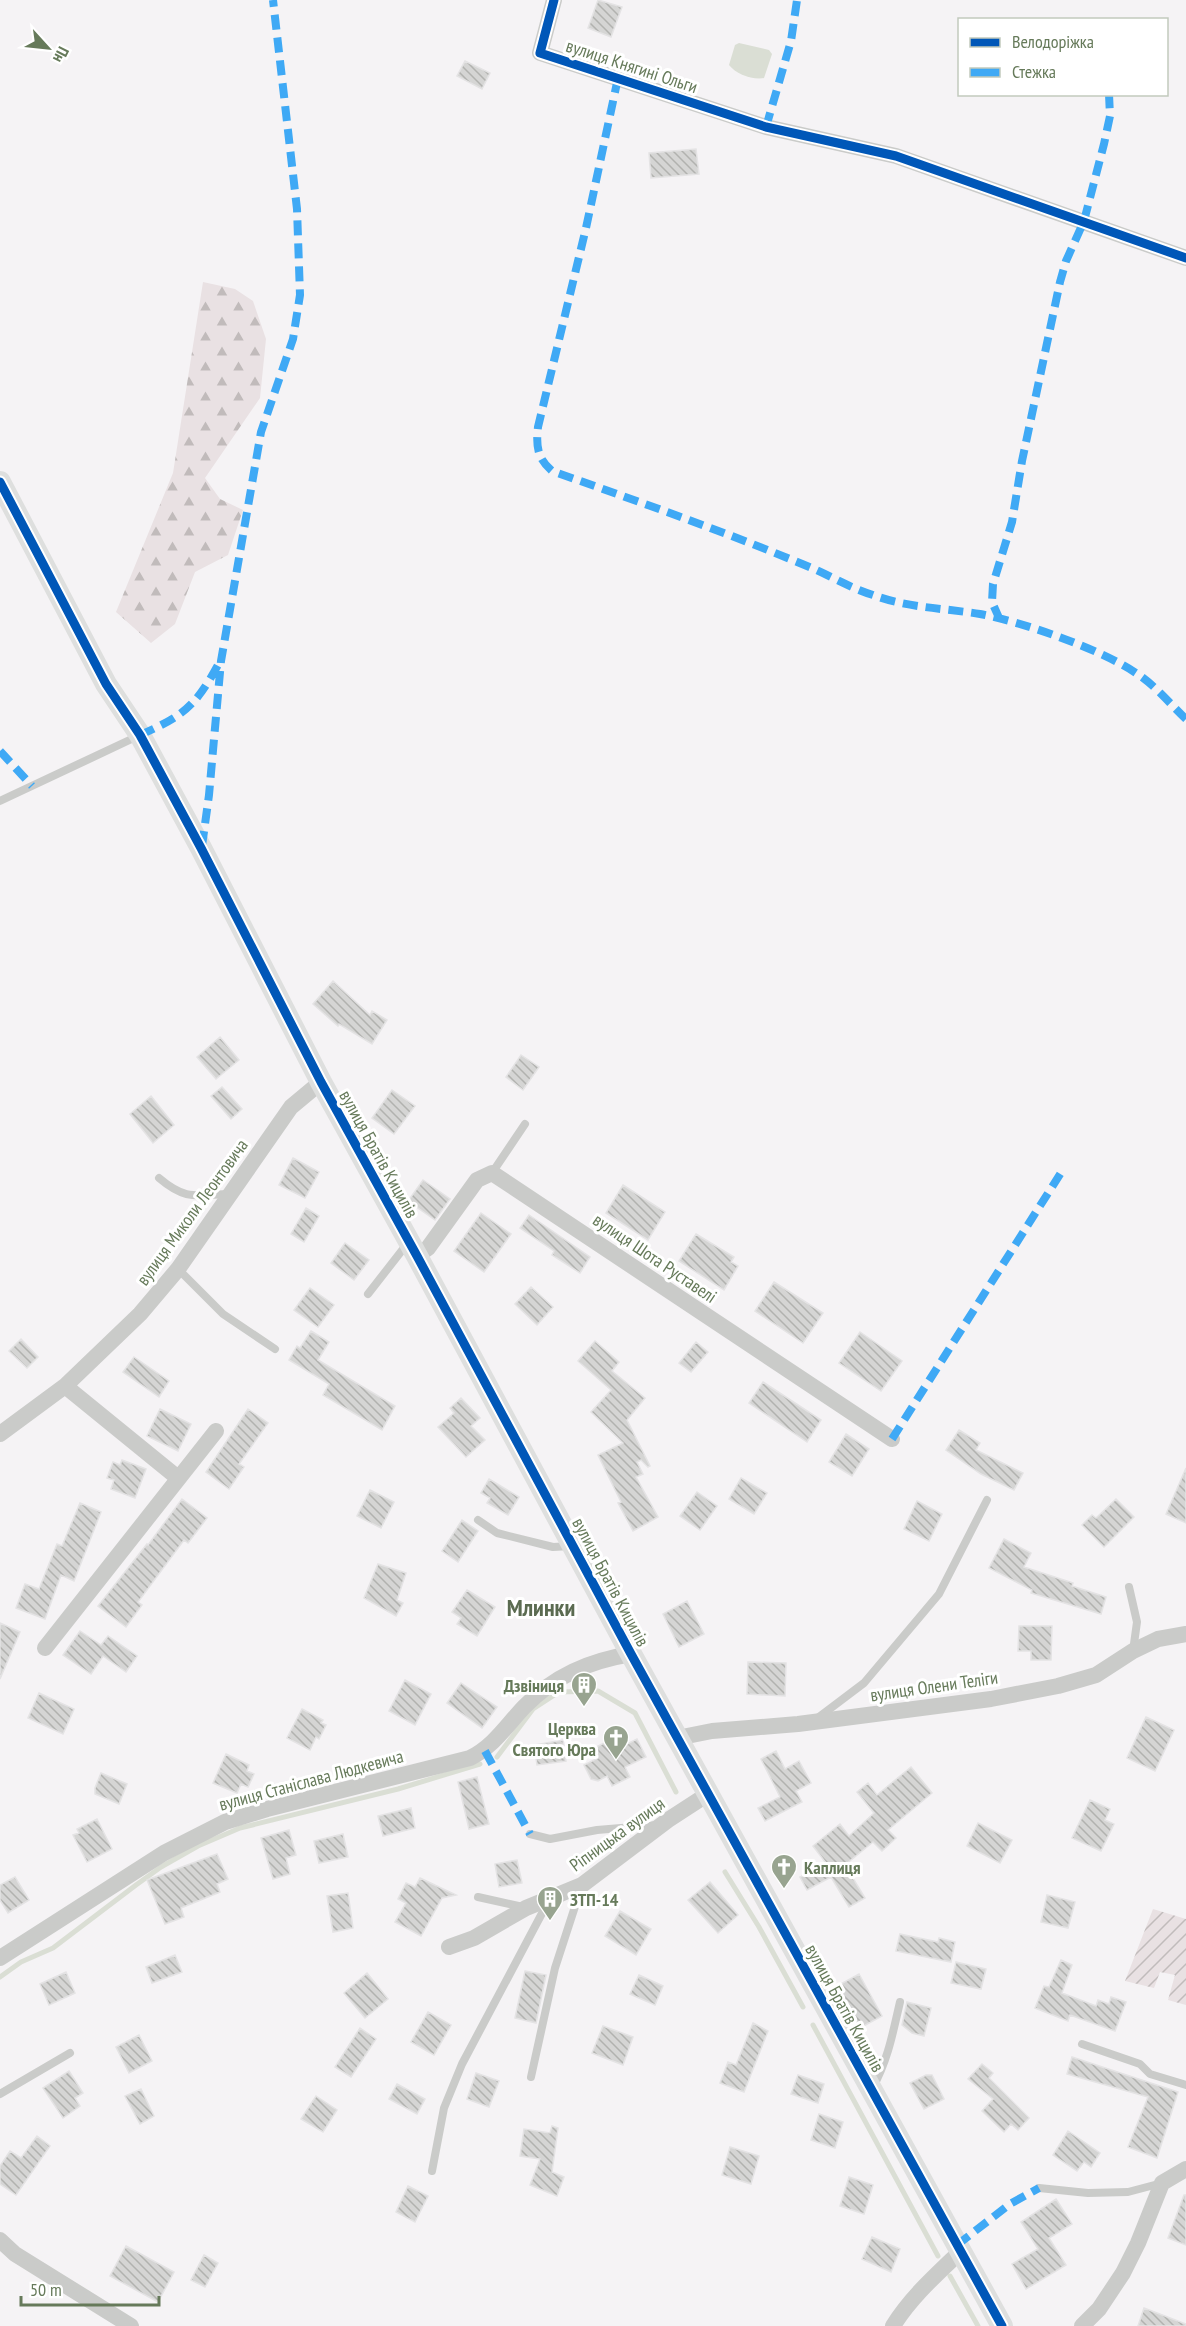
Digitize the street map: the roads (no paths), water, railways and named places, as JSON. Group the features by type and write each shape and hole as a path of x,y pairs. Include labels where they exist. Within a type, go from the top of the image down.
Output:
{"street":[{"name":"вулиця Княгині Ольги","path":"554,0 540,53 766,127 896,156 1186,258"},
{"name":"вулиця Братів Кицилів","path":"0,482 106,684 140,735 201,848 321,1082 631,1654 1002,2326"},
{"name":"вулиця Миколи Леонтовича","path":"0,1434 65,1386 140,1314 178,1269 291,1107 321,1082"},
{"path":"413,1249 428,1248 477,1180 492,1173"},
{"name":"вулиця Шота Руставелі","path":"492,1173 892,1439"},
{"path":"65,1386 178,1478"},
{"path":"45,1648 216,1431"},
{"name":"вулиця Олени Теліги","path":"677,1738 712,1731 813,1722 991,1699 1058,1686 1096,1675 1133,1651 1158,1639 1186,1634"},
{"name":"вулиця Станіслава Людкевича","path":"0,1958 164,1853 225,1822 267,1809 470,1758 485,1750 499,1737 524,1707 549,1684 579,1666 631,1654"},
{"name":"Ріпницька вулиця","path":"449,1947 474,1938 526,1908 582,1885 660,1825 708,1794"},
{"path":"1082,2326 1099,2309 1123,2273 1138,2243 1162,2183 1186,2169"},
{"path":"0,2240 15,2254 131,2326"},
{"path":"893,2326 921,2290 960,2251"}],"lane":[{"path":"0,801 140,735"},
{"path":"492,1173 525,1124"},
{"path":"159,1178 179,1193 188,1196 230,1194"},
{"path":"368,1294 413,1249"},
{"path":"178,1269 223,1314 275,1348"},
{"path":"813,1722 864,1683 939,1594 987,1500"},
{"path":"478,1520 497,1533 552,1547 573,1546"},
{"path":"1129,1587 1137,1622 1133,1651"},
{"path":"530,1834 550,1839 597,1830 660,1825"},
{"path":"531,2077 555,1968 582,1885"},
{"path":"478,1897 526,1908"},
{"path":"432,2171 444,2108 462,2064 550,1899"},
{"path":"872,2091 891,2044 900,2002"},
{"path":"1082,2044 1140,2064 1150,2074 1186,2085"},
{"path":"0,2094 70,2054"},
{"path":"1039,2188 1088,2193 1128,2192 1162,2183"}],"waterway":[{"path":"497,1757 533,1709 559,1692 598,1691 635,1713 676,1792"},
{"path":"0,1977 21,1962 53,1948 161,1867 198,1846 240,1828 398,1789 480,1764"},
{"path":"725,1872 759,1927 803,2007"},
{"path":"813,2025 938,2256"},
{"path":"950,2276 978,2326"}],"place":[{"name":"Дзвіниця","path":"584,1708"},
{"name":"Церква Святого Юра","path":"616,1761"},
{"name":"Каплиця","path":"784,1890"},
{"name":"ЗТП-14","path":"550,1922"}],"district":[{"name":"Млинки","path":"541,1607"}]}
